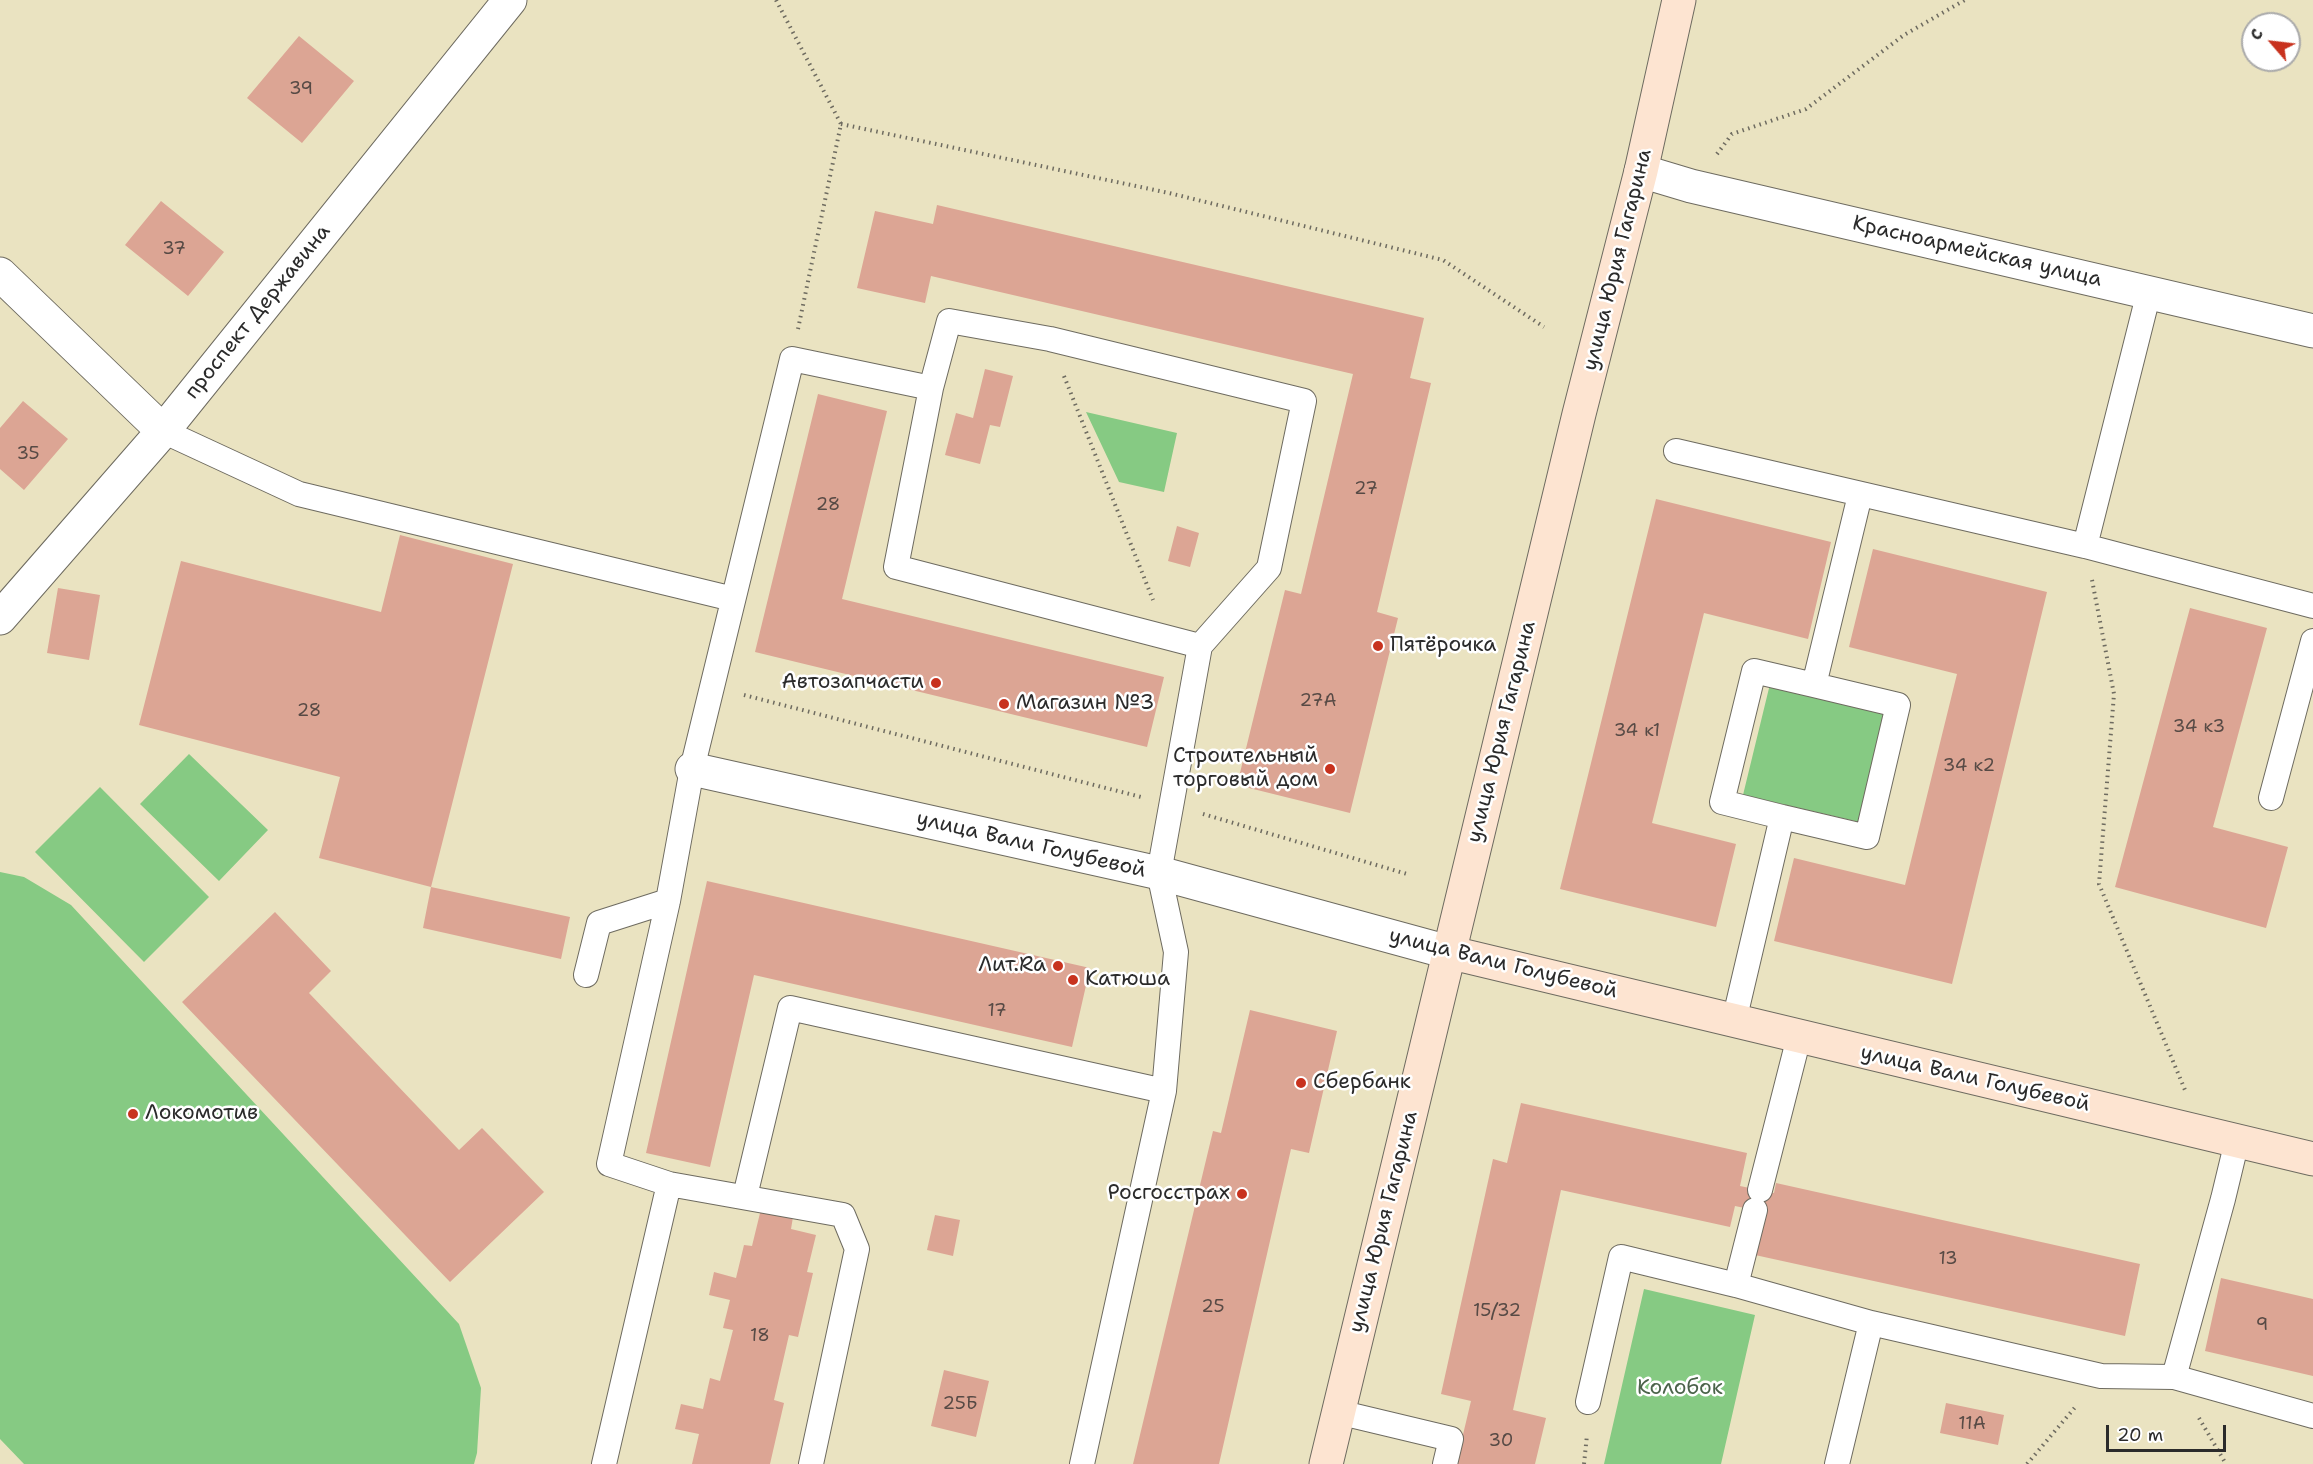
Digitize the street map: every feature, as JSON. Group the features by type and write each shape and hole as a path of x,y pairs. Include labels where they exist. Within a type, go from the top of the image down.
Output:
{"main road":[{"name":"улица Юрия Гагарина","path":"1326,1464 1579,414 1641,171 1679,0"},
{"name":"улица Вали Голубевой","path":"1448,952 2313,1159"}],"street":[{"name":"проспект Державина","path":"0,618 163,431 510,0"},
{"name":"Красноармейская улица","path":"1641,171 1691,186 2313,331"},
{"path":"0,274 163,431"},
{"name":"улица Вали Голубевой","path":"692,769 1159,873 1448,952"}],"lane":[{"path":"2085,546 2149,292"},
{"path":"1082,1464 1164,1091 1176,952 1159,873 1200,646 1269,568 1304,401 1050,339 950,321 931,388 896,567 1200,646"},
{"path":"811,1464 858,1248 843,1215 669,1184 609,1164 668,901 692,769 792,359 931,388"},
{"path":"163,431 299,494 733,599"},
{"path":"1676,451 2085,546 2313,606"},
{"path":"1814,685 1860,495"},
{"path":"2271,798 2313,641"},
{"path":"1754,671 1814,685 1898,705 1867,837 1722,802 1754,671"},
{"path":"1734,1021 1782,817"},
{"path":"586,975 599,923 668,901"},
{"path":"745,1196 790,1008 1164,1091"},
{"path":"1736,1285 1799,1037"},
{"path":"2174,1377 2237,1141"},
{"path":"604,1464 669,1184"},
{"path":"1588,1402 1621,1257 1736,1285 1871,1323 2101,1376 2174,1377 2313,1416"},
{"path":"1837,1464 1871,1323"},
{"path":"1338,1412 1451,1439 1445,1464"}],"path":[{"path":"777,0 841,124 792,359"},
{"path":"1691,186 1732,134 1806,109 1904,35 1965,0"},
{"path":"841,124 1169,193 1443,260 1544,327"},
{"path":"1050,339 1167,637"},
{"path":"2085,546 2114,694 2099,884 2186,1090"},
{"path":"712,687 1172,804 1407,874"},
{"path":"2027,1464 2101,1376"}],"green space":[{"path":"1086,412 1177,433 1164,492 1119,482"},
{"path":"1770,684 1885,712 1859,822 1743,795"},
{"path":"189,754 268,830 219,881 140,804"},
{"path":"100,787 209,897 144,962 35,852"},
{"name":"Локомотив","path":"0,872 24,877 71,905 459,1324 481,1388 477,1453 474,1464 24,1464 0,1439"},
{"name":"Колобок","path":"1644,1289 1755,1315 1721,1464 1604,1464"}],"building":[{"path":"299,36 354,81 302,143 247,98"},
{"path":"161,201 224,252 188,296 125,245"},
{"path":"937,205 1424,318 1410,378 1431,383 1377,612 1398,618 1350,813 1237,785 1285,590 1301,594 1353,374 931,276 925,303 857,288 875,211 933,224"},
{"path":"985,369 1013,376 1000,427 990,425 980,464 945,455 956,413 973,418"},
{"path":"818,394 887,411 842,599 1164,677 1147,747 755,652"},
{"path":"23,401 68,439 24,490 0,469 0,428"},
{"path":"1656,499 1831,542 1808,639 1704,613 1652,823 1736,844 1716,927 1560,889"},
{"path":"1177,526 1199,533 1190,567 1168,561"},
{"path":"400,535 513,564 431,887 319,858 340,777 139,725 181,561 381,612"},
{"path":"1873,549 2047,592 1952,984 1774,941 1794,858 1905,885 1957,674 1849,647"},
{"path":"58,588 100,595 89,660 47,653"},
{"path":"2190,608 2267,628 2213,827 2288,847 2266,928 2115,887"},
{"path":"707,881 1090,968 1072,1047 754,975 710,1167 646,1153"},
{"path":"431,887 570,917 561,959 423,928"},
{"path":"275,912 331,971 309,993 459,1150 482,1128 544,1192 450,1282 182,1002"},
{"path":"1250,1010 1337,1031 1309,1153 1291,1149 1219,1464 1133,1464 1213,1131 1221,1133"},
{"path":"1521,1103 1747,1153 1740,1186 1774,1193 1776,1183 2140,1264 2125,1336 1755,1255 1764,1212 1735,1206 1730,1227 1561,1190 1513,1410 1546,1418 1535,1464 1456,1464 1471,1401 1441,1394 1493,1159 1507,1163"},
{"path":"761,1209 793,1217 791,1229 816,1235 807,1272 813,1273 798,1337 789,1335 774,1400 784,1403 770,1464 692,1464 699,1434 675,1429 681,1404 703,1409 710,1378 720,1381 733,1330 723,1328 730,1300 709,1295 714,1272 736,1278 744,1245 752,1246"},
{"path":"935,1215 960,1220 953,1256 927,1250"},
{"path":"2221,1278 2313,1299 2313,1376 2205,1351"},
{"path":"944,1370 989,1381 976,1437 931,1426"},
{"path":"1946,1403 2004,1415 1998,1445 1940,1433"}],"place":[{"name":"Пятёрочка","path":"1378,646"},
{"name":"Автозапчасти","path":"936,683"},
{"name":"Магазин №3","path":"1004,704"},
{"name":"Строительный торговый дом","path":"1330,769"},
{"name":"Лит.Ra","path":"1058,966"},
{"name":"Катюша","path":"1073,980"},
{"name":"Сбербанк","path":"1301,1083"},
{"name":"Локомотив","path":"133,1114"},
{"name":"Росгосстрах","path":"1242,1194"}]}
